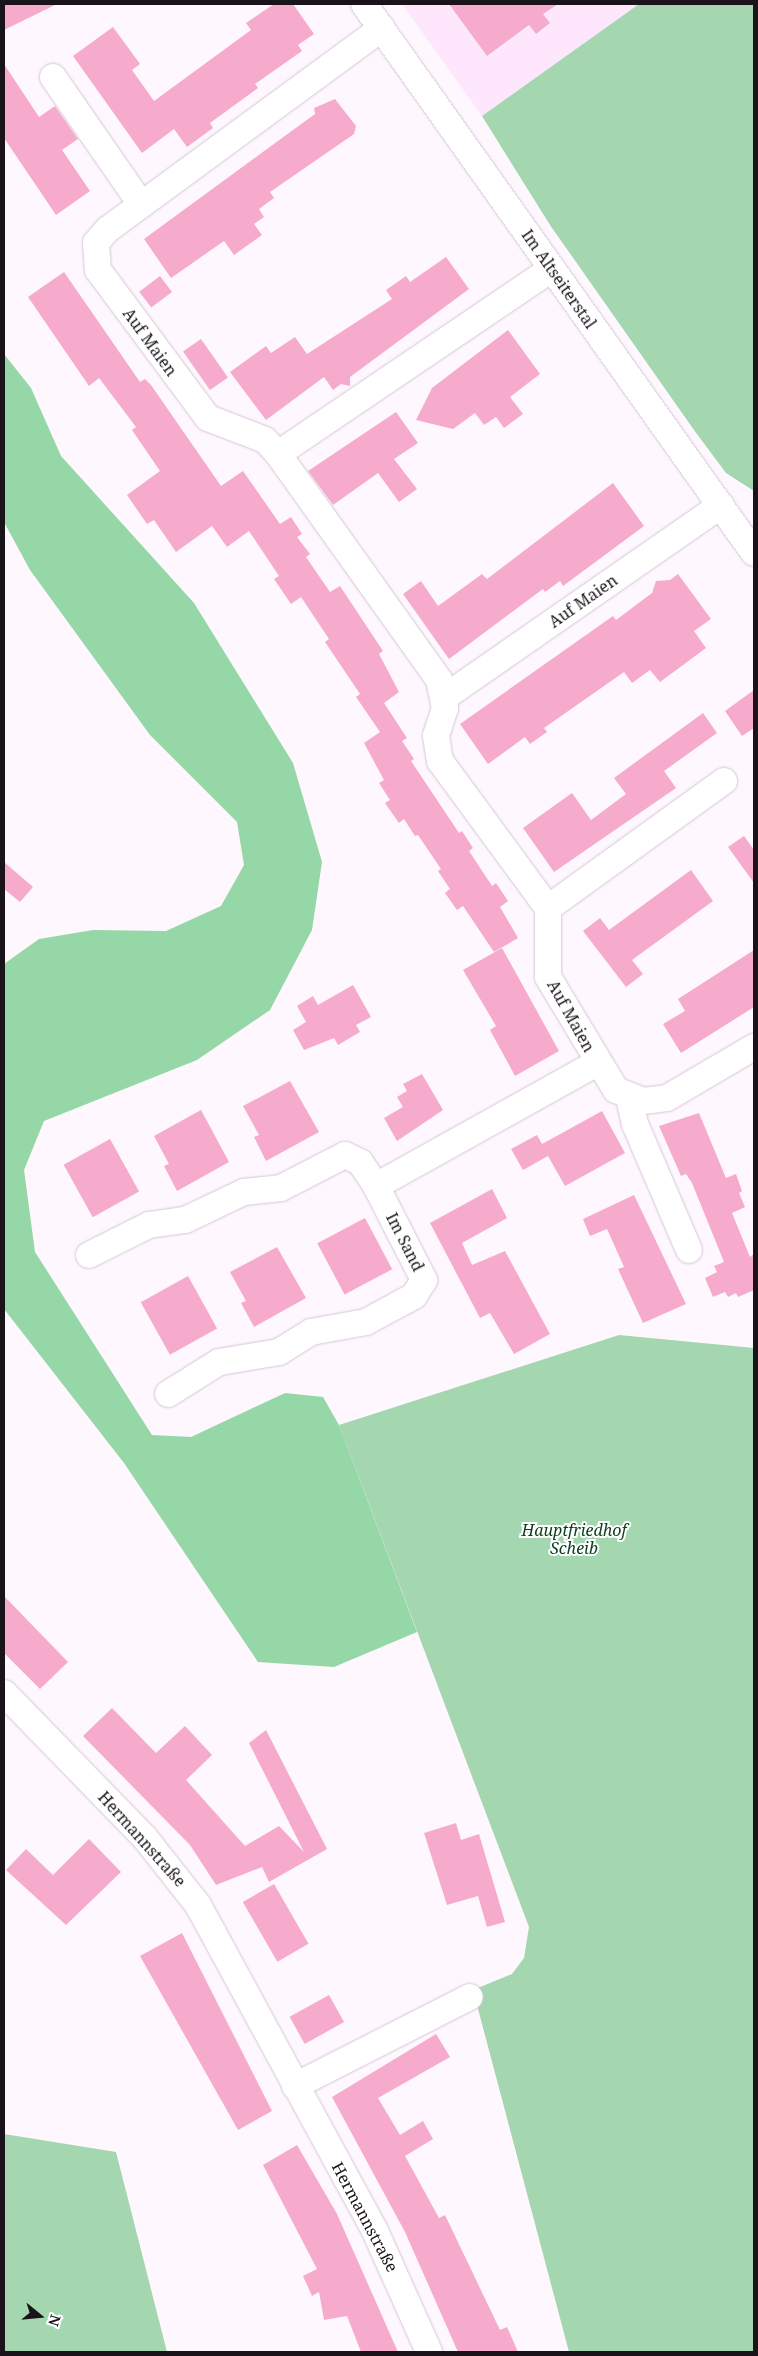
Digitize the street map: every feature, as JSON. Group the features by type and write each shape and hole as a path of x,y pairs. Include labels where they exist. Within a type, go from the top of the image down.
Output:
{"street":[{"name":"Im Altseiterstal","path":"364,4 754,554"},
{"name":"Auf Maien","path":"382,28 141,204 96,243 98,270 208,418 265,440 278,454 438,680 445,697 721,505"},
{"path":"53,78 141,204"},
{"path":"278,454 551,268"},
{"path":"445,697 436,736 440,761 548,908 724,781"},
{"name":"Auf Maien","path":"548,908 548,977 598,1063"},
{"path":"376,1186 598,1063 616,1090 629,1098 667,1098 754,1047"},
{"path":"629,1098 635,1124 689,1250"},
{"name":"Im Sand","path":"89,1255 149,1225 185,1220 244,1192 282,1188 345,1155 360,1162 376,1186 424,1280 414,1296 366,1322 310,1332 279,1352 219,1362 168,1394"},
{"name":"Hermannstraße","path":"4,1693 174,1872 219,1941 295,2086 375,2231 429,2352"},
{"path":"295,2086 470,1997"}],"shaded area":[{"path":"402,4 639,4 482,116"}],"green space":[{"path":"639,4 754,4 754,491 726,473 694,430 550,225 482,116"},
{"path":"4,354 31,388 61,456 194,603 293,763 322,862 312,930 270,1010 197,1060 44,1121 24,1170 35,1252 152,1435 191,1437 285,1393 323,1397 339,1425 417,1632 334,1667 258,1662 124,1463 4,1309 4,964 39,939 93,930 166,931 221,906 244,865 237,822 150,735 30,570 4,522"},
{"name":"Hauptfriedhof Scheib","path":"619,1335 754,1348 754,2352 569,2352 473,1990 512,1974 524,1958 529,1927 339,1425"},
{"path":"4,2134 116,2152 167,2352 4,2352"}],"building":[{"path":"4,4 57,4 4,30"},
{"path":"274,4 293,4 314,34 298,45 302,51 255,84 258,88 210,123 213,128 187,147 174,129 142,153 73,56 113,27 140,64 132,70 154,101 251,30 246,23"},
{"path":"449,4 558,4 543,14 550,23 536,34 529,25 487,56"},
{"path":"4,64 39,117 55,106 78,139 62,150 90,191 56,215 4,138"},
{"path":"335,99 356,126 354,134 270,192 274,198 259,209 264,217 254,224 262,235 234,255 224,241 171,278 144,239 315,114 314,108"},
{"path":"446,257 469,289 350,377 350,386 341,384 333,390 324,377 266,420 230,372 266,346 271,353 295,337 307,354 392,299 386,290 406,276 410,282"},
{"path":"64,272 140,382 145,379 151,385 221,486 243,471 280,524 291,517 302,534 297,537 310,554 306,557 330,592 340,586 383,651 379,654 399,692 384,703 407,738 402,741 414,759 411,761 459,833 462,831 473,848 469,851 492,886 496,883 508,901 500,907 518,938 494,952 463,906 457,910 445,893 450,889 438,871 441,869 418,835 415,836 404,819 399,823 385,803 390,800 379,783 384,780 364,743 380,732 356,697 360,694 325,642 329,639 301,597 291,604 274,579 279,576 249,531 227,547 212,526 176,552 154,520 147,524 127,495 160,471 132,430 136,427 99,378 89,386 28,297"},
{"path":"160,276 172,292 151,308 139,292"},
{"path":"508,330 540,374 510,397 523,414 504,428 496,417 484,425 475,413 453,429 416,420 432,388"},
{"path":"201,339 228,378 210,390 183,352"},
{"path":"396,412 418,443 394,459 417,489 399,502 378,473 333,505 308,471"},
{"path":"613,483 644,526 563,586 560,581 545,592 543,589 449,659 403,594 421,581 438,606 482,574 487,579"},
{"path":"678,574 711,619 694,631 706,648 660,682 650,670 632,683 624,672 544,728 547,732 530,744 525,737 488,764 460,724 613,616 616,620 652,593 656,581 670,580"},
{"path":"754,690 754,728 742,736 725,711"},
{"path":"703,713 717,733 664,771 676,788 554,872 523,828 572,793 591,820 626,794 614,778"},
{"path":"744,836 754,850 754,883 728,847"},
{"path":"4,862 33,887 20,902 4,889"},
{"path":"691,870 713,901 632,960 643,974 626,987 583,931 600,918 609,930"},
{"path":"502,948 559,1051 515,1076 490,1030 496,1026 463,970"},
{"path":"754,950 754,1007 681,1053 663,1024 685,1011 678,999"},
{"path":"353,985 371,1017 356,1025 360,1032 338,1045 334,1038 304,1050 293,1030 306,1022 297,1006 313,996 318,1005"},
{"path":"422,1074 443,1110 397,1141 384,1118 403,1107 397,1097 407,1091 403,1084"},
{"path":"290,1081 319,1132 266,1161 254,1137 259,1135 243,1106"},
{"path":"201,1110 229,1162 177,1191 164,1166 169,1164 154,1136"},
{"path":"602,1111 625,1153 565,1186 548,1156 523,1170 511,1149 537,1135 542,1144"},
{"path":"699,1113 726,1178 736,1174 742,1191 739,1193 745,1207 732,1213 750,1257 754,1254 754,1290 738,1297 736,1293 728,1297 725,1292 713,1297 705,1278 717,1272 714,1266 724,1262 692,1183 686,1174 681,1176 659,1126"},
{"path":"110,1139 139,1191 93,1217 64,1165"},
{"path":"492,1189 507,1218 462,1243 472,1265 505,1251 550,1334 514,1354 490,1313 480,1318 430,1223"},
{"path":"634,1195 686,1304 643,1323 618,1269 624,1267 607,1229 590,1236 583,1219"},
{"path":"365,1218 392,1269 345,1295 317,1243"},
{"path":"277,1247 306,1298 254,1327 241,1303 246,1301 230,1272"},
{"path":"188,1276 217,1328 170,1355 141,1302"},
{"path":"4,1596 68,1662 40,1689 4,1653"},
{"path":"112,1708 156,1753 185,1726 212,1755 186,1780 245,1846 279,1826 304,1852 249,1743 266,1730 327,1849 269,1882 262,1867 216,1885 190,1845 83,1736"},
{"path":"456,1823 461,1840 479,1834 505,1922 487,1927 478,1896 447,1905 424,1833"},
{"path":"89,1839 121,1872 66,1925 6,1870 26,1849 53,1875"},
{"path":"274,1884 308,1944 277,1962 243,1902"},
{"path":"182,1933 272,2111 238,2130 140,1956"},
{"path":"329,1995 344,2022 305,2044 290,2017"},
{"path":"436,2034 450,2057 378,2098 400,2135 423,2121 433,2139 405,2156 439,2218 445,2215 500,2330 507,2327 518,2352 458,2352 405,2232 332,2097"},
{"path":"297,2145 337,2214 398,2352 361,2352 347,2316 324,2320 319,2292 312,2296 303,2276 317,2269 263,2165"}]}
